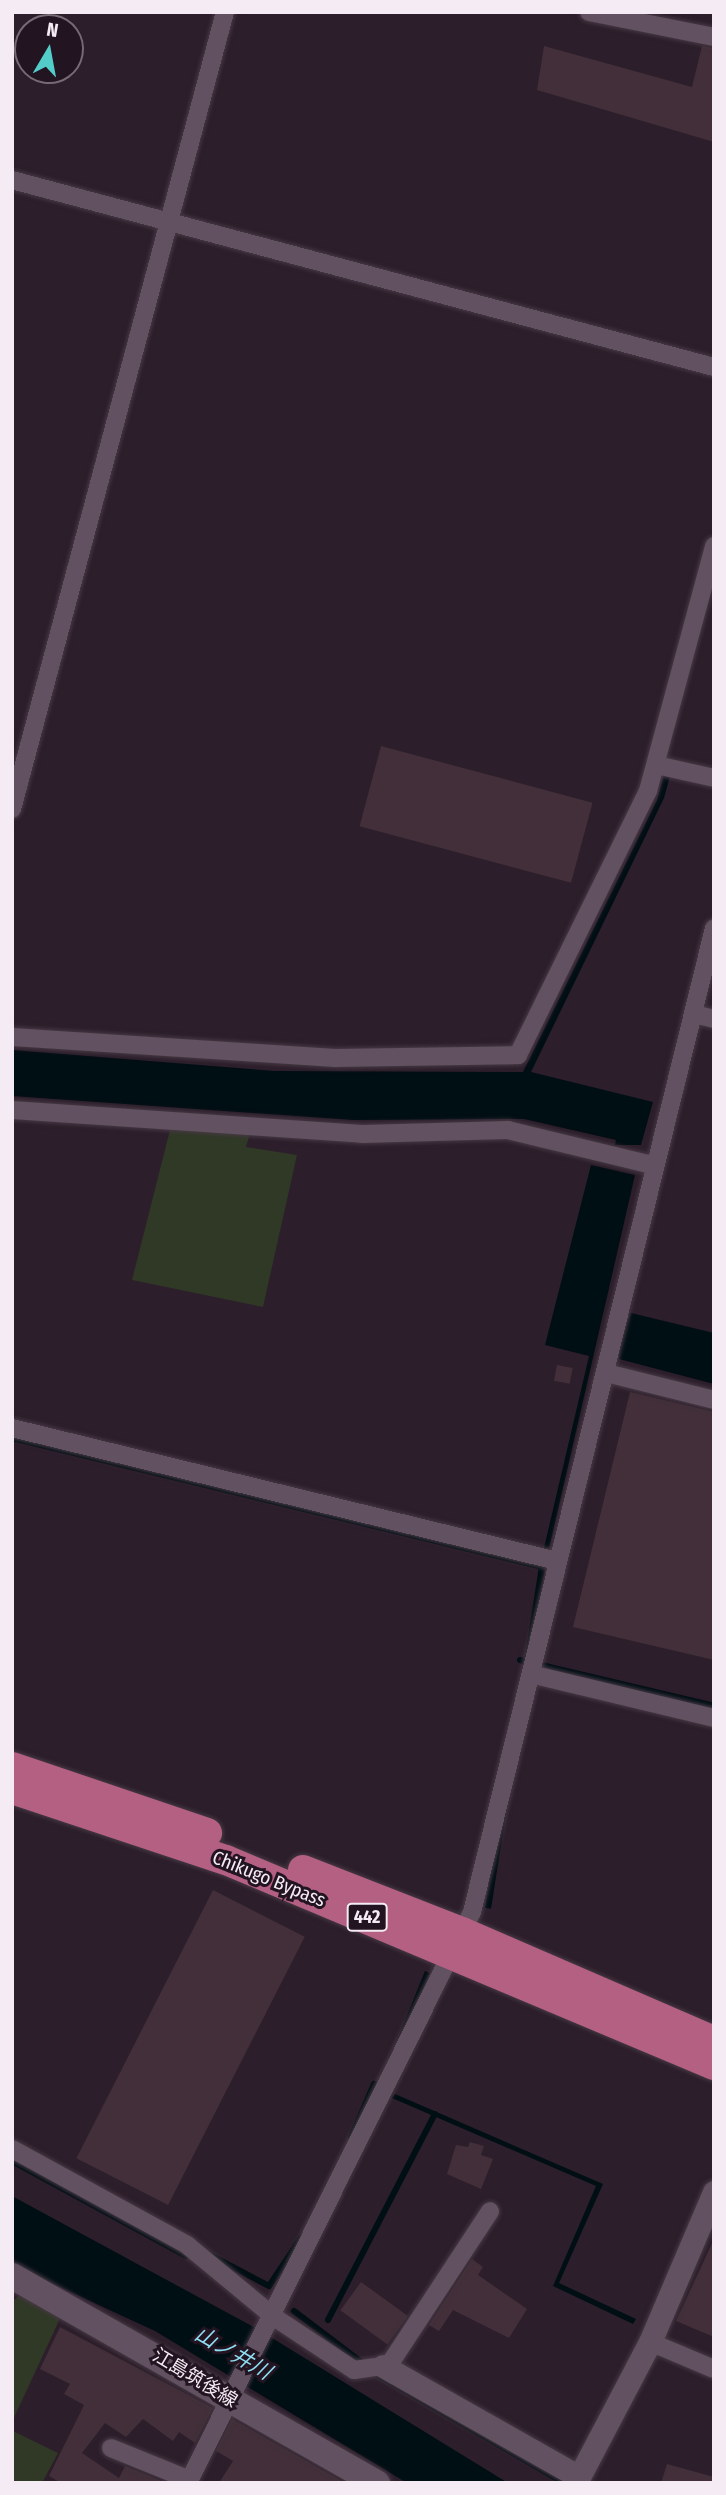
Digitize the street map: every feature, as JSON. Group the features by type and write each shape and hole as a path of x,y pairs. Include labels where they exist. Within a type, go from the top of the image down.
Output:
{"highway":[{"name":"Chikugo Bypass","path":"12,1767 227,1840 457,1942 714,2065"},
{"name":"Chikugo Bypass","path":"12,1789 226,1860 457,1942 714,2041"}],"main road":[{"name":"江島筑後線","path":"12,2276 233,2397 376,2483"}],"street":[{"path":"12,809 225,12"},
{"path":"589,12 714,37"},
{"path":"12,180 714,367"},
{"path":"12,1037 335,1058 518,1055 656,765 714,546"},
{"path":"656,765 714,778"},
{"path":"111,2448 189,2481 271,2325 457,1942 531,1674 607,1367 653,1166 714,928"},
{"path":"694,1014 714,1019"},
{"path":"12,1110 362,1134 508,1130 653,1166"},
{"path":"607,1367 714,1400"},
{"path":"12,1427 557,1561"},
{"path":"531,1674 714,1718"},
{"path":"12,2149 187,2245 271,2325 354,2370 383,2366 579,2477 650,2342 714,2192"},
{"path":"383,2366 491,2211"},
{"path":"650,2342 714,2369"}],"green space":[{"path":"170,1130 250,1133 246,1147 297,1155 263,1307 132,1280"},
{"path":"27,2290 63,2312 12,2422 12,2301"},
{"path":"13,2431 58,2453 42,2483 12,2483"}],"water":[{"path":"664,775 670,776 664,798 531,1072 653,1102 641,1145 615,1145 616,1140 524,1119 353,1120 12,1096 12,1050 274,1071 523,1072 657,800"},
{"path":"591,1165 635,1175 549,1549 544,1548 589,1356 545,1345"},
{"path":"631,1313 714,1333 714,1384 619,1359 620,1337"},
{"path":"539,1567 545,1568 491,1909 485,1908"},
{"path":"425,1971 430,1973 382,2092 377,2090"},
{"path":"395,2094 603,2184 559,2283 636,2319 633,2324 553,2286 596,2186 392,2098"},
{"name":"山ノ井川","path":"12,2196 259,2330 508,2483 407,2483 155,2331 12,2265"}],"building":[{"path":"544,46 692,87 702,46 714,48 714,142 537,90"},
{"path":"381,746 593,803 571,883 360,826"},
{"path":"557,1365 573,1368 570,1384 554,1381"},
{"path":"630,1392 714,1412 714,1660 573,1627"},
{"path":"213,1890 305,1937 168,2205 76,2158"},
{"path":"470,2142 484,2146 481,2155 493,2159 481,2189 447,2174 456,2145 468,2147"},
{"path":"714,2239 714,2337 676,2321"},
{"path":"472,2259 483,2267 478,2275 527,2309 509,2338 453,2310 439,2331 429,2325"},
{"path":"361,2282 408,2316 387,2344 340,2310"},
{"path":"60,2327 213,2408 195,2443 179,2432 173,2441 143,2419 126,2437 105,2423 82,2453 119,2478 125,2466 166,2483 61,2483 49,2476 84,2405 64,2394 70,2384 40,2369"},
{"path":"232,2419 345,2483 219,2483 233,2461 216,2451"},
{"path":"667,2464 714,2477 714,2483 661,2483"}],"waterway":[{"path":"12,1438 542,1567 541,1573"},
{"path":"520,1660 714,1706"},
{"path":"351,2137 374,2084"},
{"path":"328,2320 435,2114"},
{"path":"12,2161 186,2256"},
{"path":"210,2255 269,2286 301,2238"},
{"path":"294,2311 364,2364"},
{"path":"378,2375 564,2483"}]}
